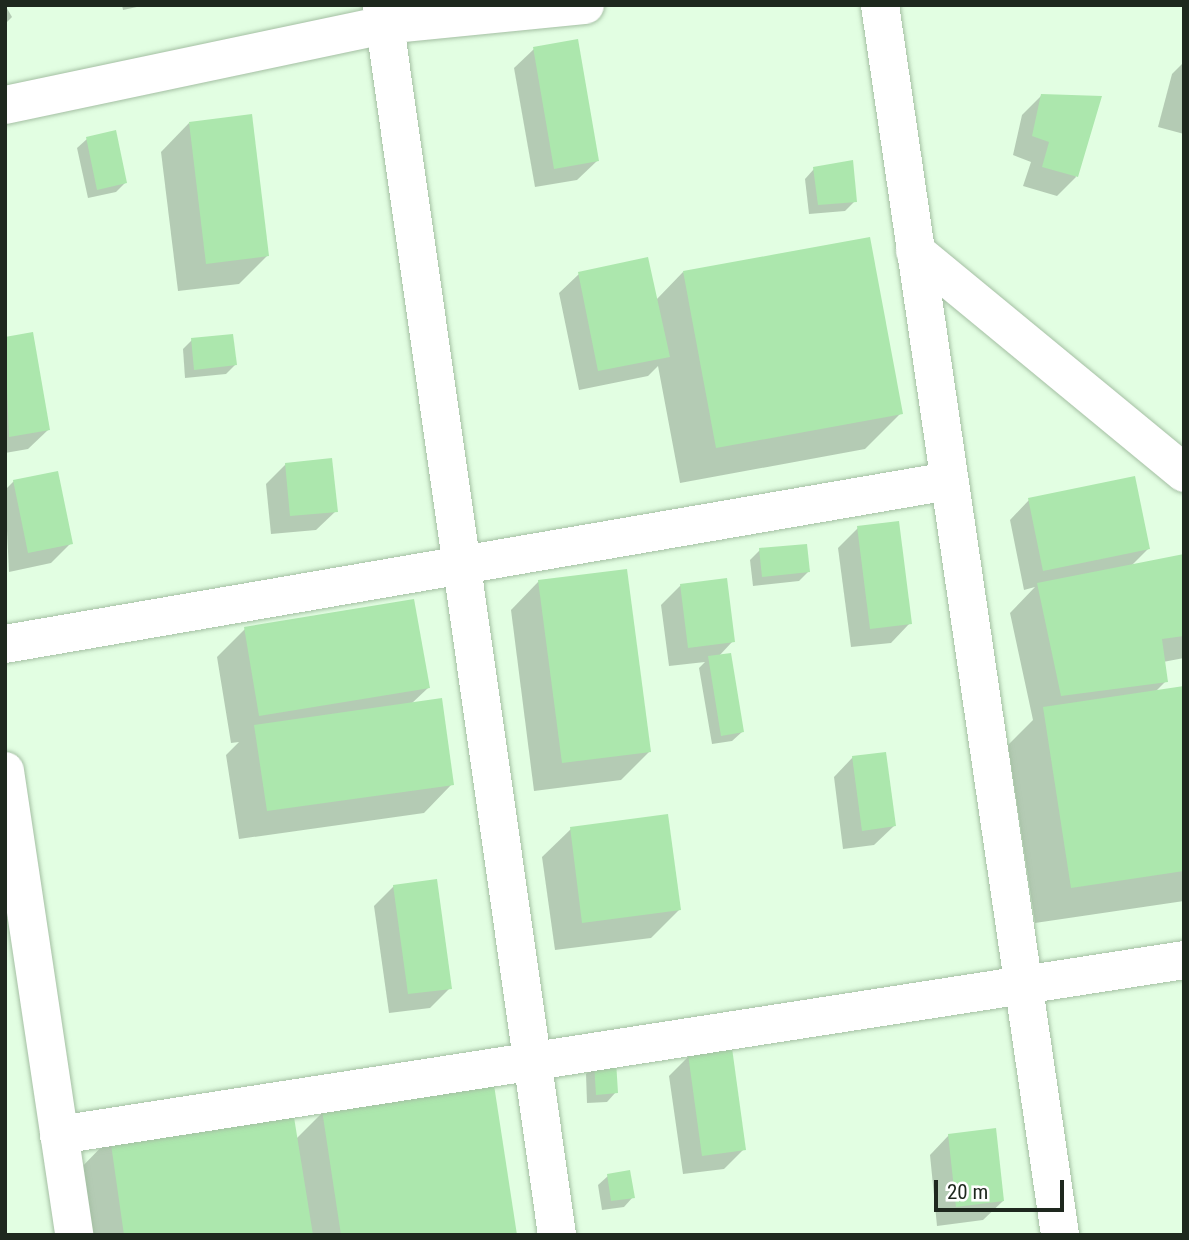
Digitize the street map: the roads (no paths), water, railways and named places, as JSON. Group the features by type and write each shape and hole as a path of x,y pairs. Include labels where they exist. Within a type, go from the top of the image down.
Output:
{"street":[{"path":"5,105 383,15 585,5"},
{"path":"880,5 1060,1235"},
{"path":"383,15 557,1235"},
{"path":"915,251 1184,473"},
{"path":"5,644 949,481"},
{"path":"5,771 74,1235"},
{"path":"59,1135 532,1058 1184,960"}]}
